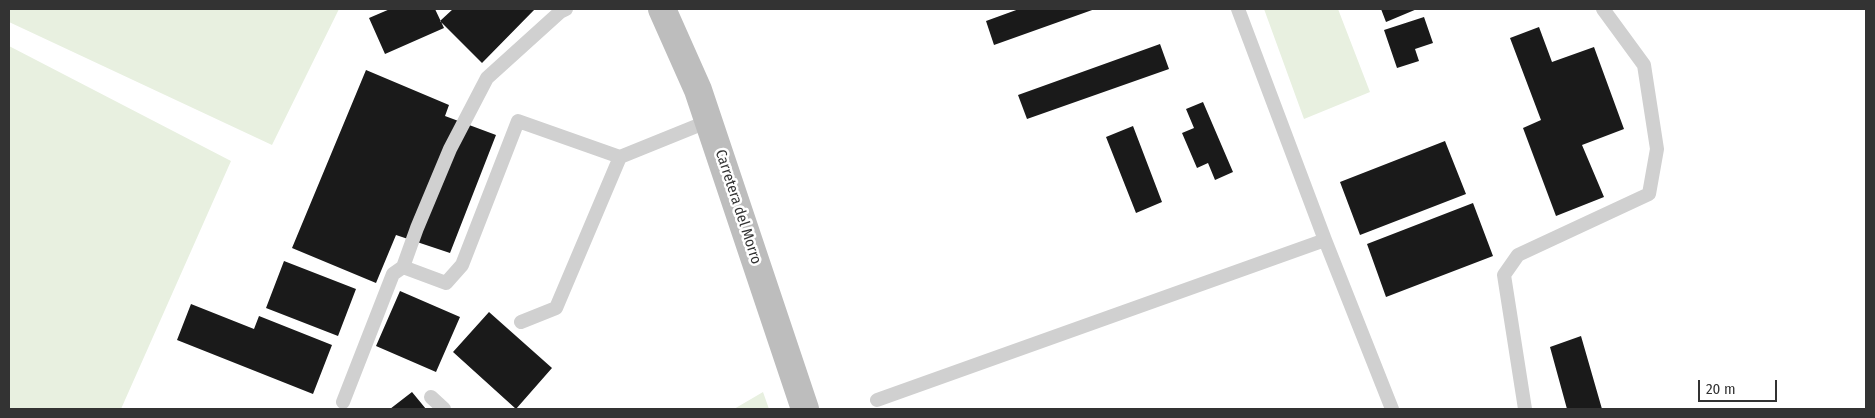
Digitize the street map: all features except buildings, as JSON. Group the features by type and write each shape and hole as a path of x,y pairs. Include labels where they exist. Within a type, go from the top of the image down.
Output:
{"main road":[{"name":"Carretera del Morro","path":"662,9 698,90 804,409"}],"lane":[{"path":"343,402 393,274 403,267 450,149 487,78 560,12 566,9"},
{"path":"1238,9 1325,240 1392,409"},
{"path":"1525,409 1504,275 1518,255 1649,194 1656,149 1644,65 1603,9"},
{"path":"403,267 446,282 462,265 518,121 620,157 709,121"},
{"path":"521,322 556,308 620,157"},
{"path":"877,400 1325,240"},
{"path":"431,397 444,409"}],"green space":[{"path":"9,9 339,9 272,145 9,22"},
{"path":"1264,9 1338,9 1370,92 1304,119"},
{"path":"9,46 231,161 121,409 9,409"},
{"path":"763,392 769,409 734,409"}]}
